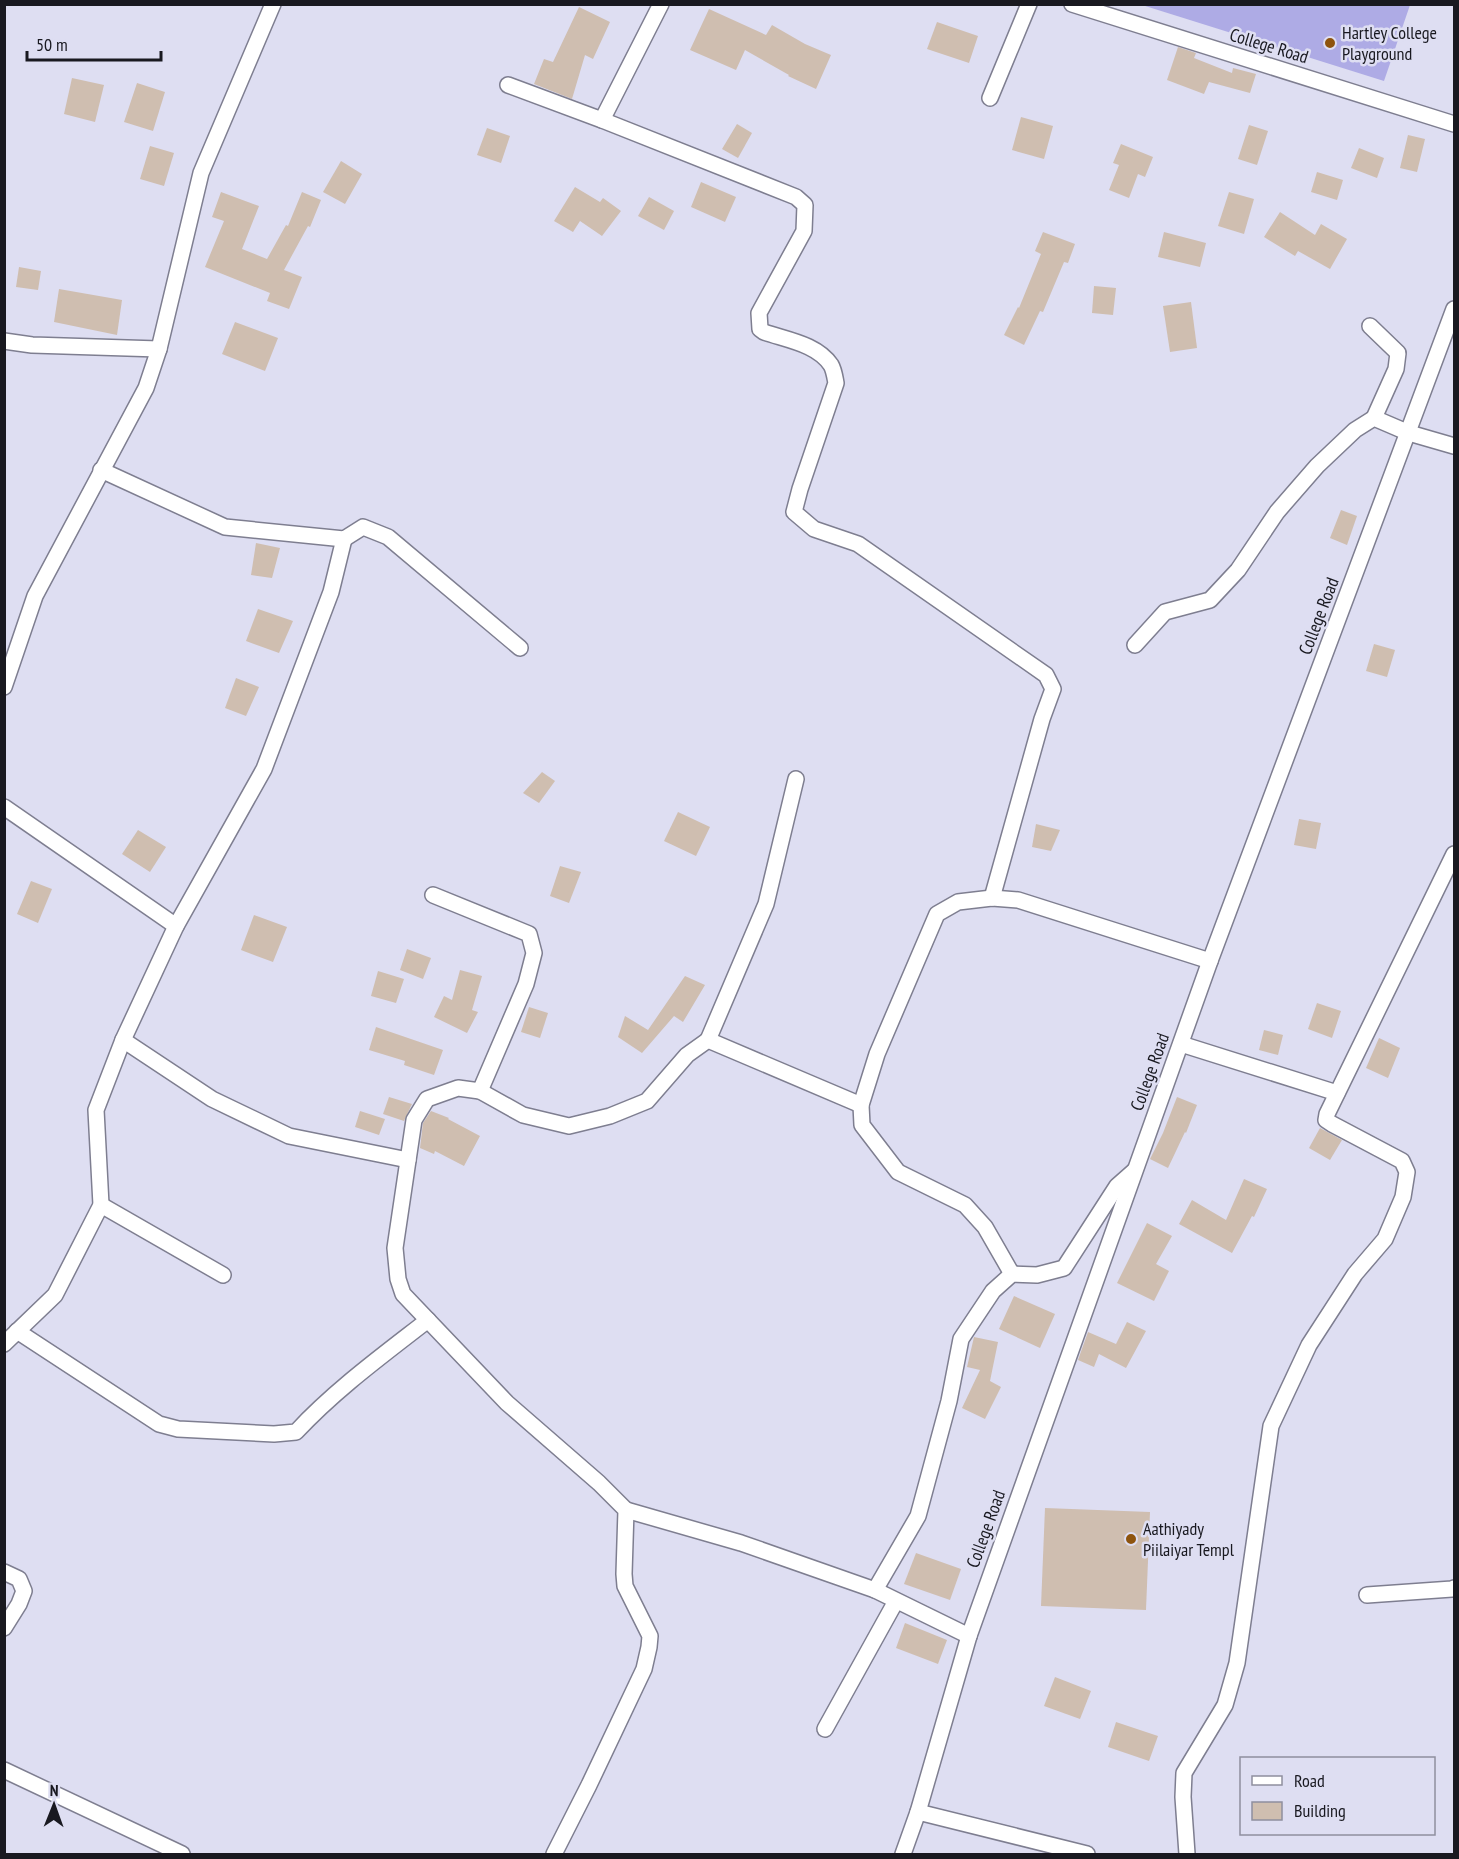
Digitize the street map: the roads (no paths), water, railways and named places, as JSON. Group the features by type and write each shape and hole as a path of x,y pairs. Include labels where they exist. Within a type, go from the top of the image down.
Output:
{"street":[{"path":"6,679 35,596 146,388 159,349 201,173 273,4"},
{"path":"602,120 661,4"},
{"path":"990,98 1029,4"},
{"name":"College Road","path":"1072,4 1455,124"},
{"path":"508,85 796,197 806,205 804,231 759,313 760,329 818,352 832,366 836,383 794,512 814,529 858,544 1046,675 1053,689 1042,719 992,898"},
{"name":"College Road","path":"903,1854 918,1812 969,1636 1180,1044 1455,309"},
{"path":"1135,645 1165,612 1210,600 1238,570 1277,512 1317,466 1355,430 1374,418 1396,369 1398,353 1370,326"},
{"path":"4,340 32,345 159,349"},
{"path":"1374,418 1409,433 1455,446"},
{"path":"101,470 225,527 344,539 363,527 388,537 520,648"},
{"path":"4,1344 55,1295 101,1205 96,1110 123,1040 176,926 264,769 331,592 344,539"},
{"path":"796,779 766,904 708,1040 687,1054 647,1101 610,1116 569,1126 523,1114 480,1091 458,1088 427,1099 414,1120 395,1248 398,1279 403,1293 507,1403 600,1483 626,1510 741,1543 875,1590 969,1636"},
{"path":"4,807 176,926"},
{"path":"1187,1854 1183,1797 1184,1773 1225,1705 1237,1663 1271,1426 1309,1345 1355,1274 1385,1239 1403,1197 1407,1172 1401,1161 1326,1120 1327,1114 1455,854"},
{"path":"433,895 529,934 534,953 526,984 480,1091"},
{"path":"1012,1274 985,1227 965,1205 898,1172 862,1125 861,1105 877,1054 937,914 958,902 992,898 1018,900 1210,961"},
{"path":"123,1040 212,1099 289,1136 408,1160"},
{"path":"708,1040 861,1105"},
{"path":"1180,1044 1337,1093"},
{"path":"875,1590 918,1516 949,1401 961,1339 993,1291 1012,1274 1037,1275 1064,1268 1117,1186 1136,1169"},
{"path":"101,1205 223,1275"},
{"path":"17,1331 159,1424 178,1429 274,1434 296,1432 358,1376 428,1320"},
{"path":"554,1854 644,1669 649,1647 650,1636 625,1586 626,1510"},
{"path":"4,1572 20,1579 24,1591 4,1628"},
{"path":"1367,1595 1455,1588"},
{"path":"825,1729 896,1601"},
{"path":"4,1770 182,1854"},
{"path":"918,1812 1087,1854"}],"place":[{"name":"Hartley College Playground","path":"1330,43"},
{"name":"Aathiyady Piilaiyar Templ","path":"1131,1539"}]}
